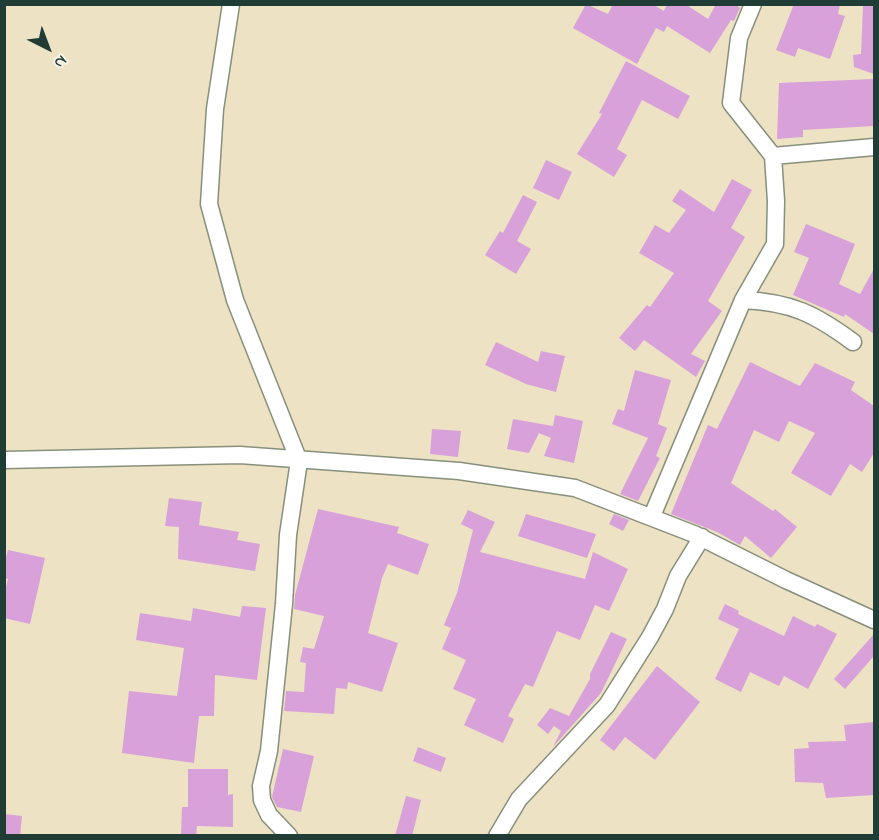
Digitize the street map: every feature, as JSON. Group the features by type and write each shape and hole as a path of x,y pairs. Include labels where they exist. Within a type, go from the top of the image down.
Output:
{"street":[{"path":"231,4 215,109 208,204 235,300 299,461 288,535 284,604 269,751 261,786 262,800 269,815 289,836"},
{"path":"652,516 743,300 775,244 776,201 773,156 731,104 739,38 753,4"},
{"path":"773,156 874,147"},
{"path":"743,300 769,301 797,307 824,320 854,342"},
{"path":"4,460 240,455 459,471 575,488 702,537 786,580 874,620"},
{"path":"497,836 519,799 607,705 655,628 678,576 702,537"}],"building":[{"path":"586,4 608,14 613,4 652,4 664,11 667,4 685,4 708,19 716,4 735,4 740,8 734,21 731,20 710,53 667,26 664,32 656,28 637,64 573,28"},
{"path":"794,4 840,4 838,14 845,16 830,59 798,48 795,57 776,50"},
{"path":"863,6 874,6 874,74 854,67 853,55 861,54"},
{"path":"626,61 690,96 678,119 642,100 617,149 627,155 614,177 577,154 602,114 599,113"},
{"path":"874,79 874,126 803,130 803,137 777,139 779,83"},
{"path":"546,160 572,172 559,200 533,188"},
{"path":"732,179 752,190 731,228 745,237 708,301 722,311 691,354 705,361 696,377 644,340 635,351 619,338 647,305 650,307 674,273 639,253 655,225 669,233 686,210 672,201 680,189 714,212"},
{"path":"523,195 537,202 517,241 531,249 516,274 485,255 500,231 503,233"},
{"path":"806,224 855,244 839,284 860,294 874,269 874,334 845,314 844,317 793,295 809,258 794,252"},
{"path":"496,342 538,362 541,351 565,356 556,392 526,384 485,365"},
{"path":"750,362 800,386 815,363 855,382 851,390 874,406 874,453 862,472 850,464 831,496 791,473 815,433 789,421 779,442 754,430 731,483 773,511 775,509 797,527 771,558 745,536 740,545 717,532 671,514 708,425 717,429"},
{"path":"635,370 671,380 658,424 667,428 656,456 660,458 638,501 620,494 648,438 612,424 618,409 624,411"},
{"path":"555,415 583,421 574,463 544,456 551,438 539,433 529,453 507,449 513,419 553,426"},
{"path":"432,429 461,431 458,457 430,454"},
{"path":"169,498 202,502 199,525 239,532 237,540 260,544 255,571 178,559 179,527 165,526"},
{"path":"318,509 399,527 397,533 429,544 418,575 388,564 382,578 368,633 398,643 382,692 348,682 347,689 336,688 334,714 284,711 286,691 304,692 306,663 300,662 303,647 314,649 324,616 294,609 295,595"},
{"path":"468,510 495,522 480,552 585,579 593,552 628,569 609,611 595,605 580,640 557,631 533,687 525,684 508,716 514,719 503,743 464,725 476,699 453,689 466,660 442,649 451,628 444,625 457,593 473,530 461,524"},
{"path":"526,514 596,534 587,558 518,536"},
{"path":"614,514 629,520 623,531 609,524"},
{"path":"8,550 45,558 30,624 4,618 4,595 8,579 4,578 4,564"},
{"path":"725,604 739,611 738,614 784,636 793,616 815,627 817,624 837,634 808,689 784,676 779,686 750,672 741,692 715,679 739,629 718,619"},
{"path":"242,606 266,608 257,680 215,675 214,716 199,716 194,763 122,753 129,691 177,696 184,648 136,640 140,613 191,621 193,608 240,617"},
{"path":"611,632 627,639 601,693 553,747 561,731 554,726 548,734 537,725 550,708 569,716 590,679 590,674"},
{"path":"874,634 874,656 845,689 834,679"},
{"path":"657,666 700,702 655,760 625,737 614,751 600,740"},
{"path":"874,722 874,795 826,798 823,783 795,782 794,749 809,748 808,742 846,741 844,725"},
{"path":"418,747 446,758 441,772 413,761"},
{"path":"283,749 314,756 301,812 277,807 272,797"},
{"path":"188,769 228,769 228,795 233,794 233,827 197,826 196,836 181,836 182,807 188,807"},
{"path":"406,796 421,800 412,836 395,836"},
{"path":"4,814 22,816 20,836 4,836"}]}
